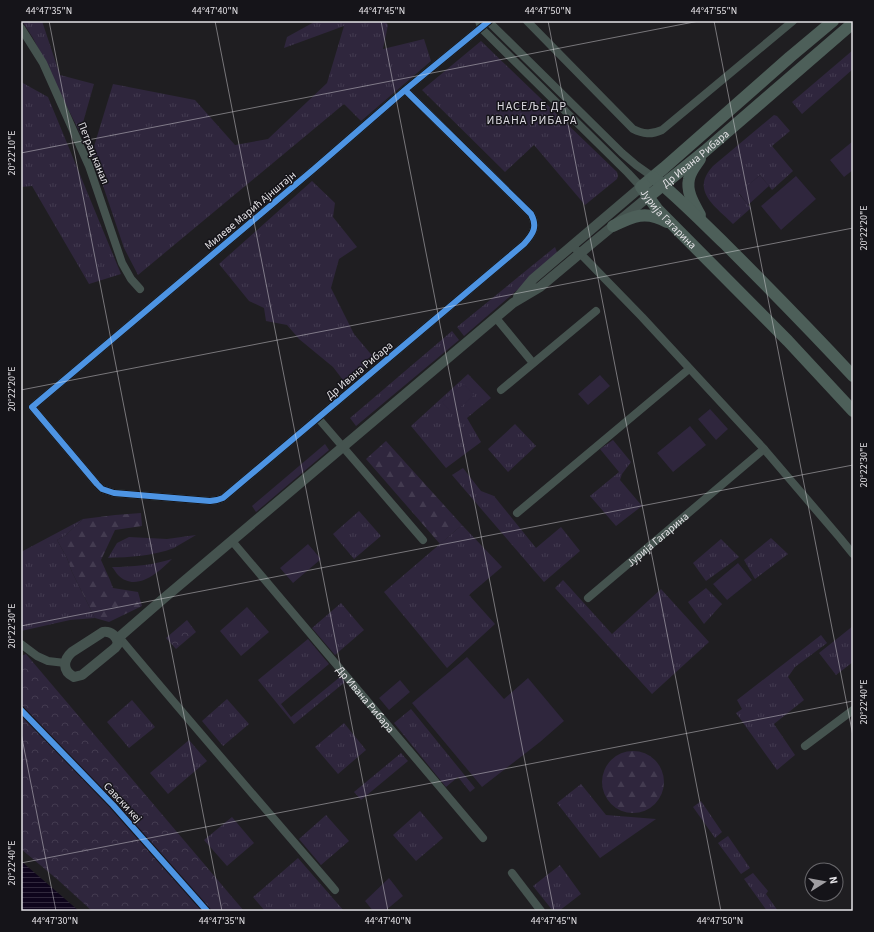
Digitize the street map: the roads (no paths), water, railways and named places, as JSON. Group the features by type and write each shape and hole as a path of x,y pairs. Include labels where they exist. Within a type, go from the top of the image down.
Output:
{"main road":[{"name":"Др Ивана Рибара","path":"640,187 833,21"},
{"name":"Др Ивана Рибара","path":"648,197 705,151 853,23"},
{"path":"705,151 690,175 688,187 691,198 705,225"},
{"name":"Јурија Гагарина","path":"653,177 705,225 807,326 853,376"},
{"name":"Јурија Гагарина","path":"640,187 658,210 788,341 853,411"},
{"path":"613,226 638,216 650,215 675,226"}],"street":[{"name":"Јурија Гагарина","path":"489,21 622,153 643,171 653,177"},
{"name":"Милеве Марић Ајнштајн","path":"32,407 303,178 480,24 489,21"},
{"path":"527,21 633,129 647,134 657,133 662,130 793,21"},
{"name":"Јурија Гагарина","path":"480,24 628,173 640,187"},
{"name":"Петрац канал","path":"21,28 43,63 89,166 122,263 131,279 140,289"},
{"name":"Др Ивана Рибара","path":"32,407 102,489 114,494 210,501 223,498 524,244 534,230 531,214 405,90"},
{"name":"Др Ивана Рибара","path":"65,663 66,668 71,675 74,677 82,675 115,648 118,644 118,638 496,318 513,303 533,279 640,187"},
{"name":"Др Ивана Рибара","path":"513,303 540,287 648,197"},
{"path":"572,245 642,317 764,449 853,554"},
{"path":"501,390 596,311"},
{"path":"496,318 534,363"},
{"path":"517,513 689,369"},
{"path":"318,418 423,540"},
{"name":"Јурија Гагарина","path":"588,598 764,449"},
{"name":"Др Ивана Рибара","path":"232,541 483,838"},
{"path":"21,644 37,656 48,661 65,663 67,656 103,632 111,633 118,638 335,890"},
{"path":"806,746 853,710"},
{"path":"512,873 541,911"}],"district":[{"name":"НАСЕЉЕ ДР ИВАНА РИБАРА","path":"532,113"}]}
